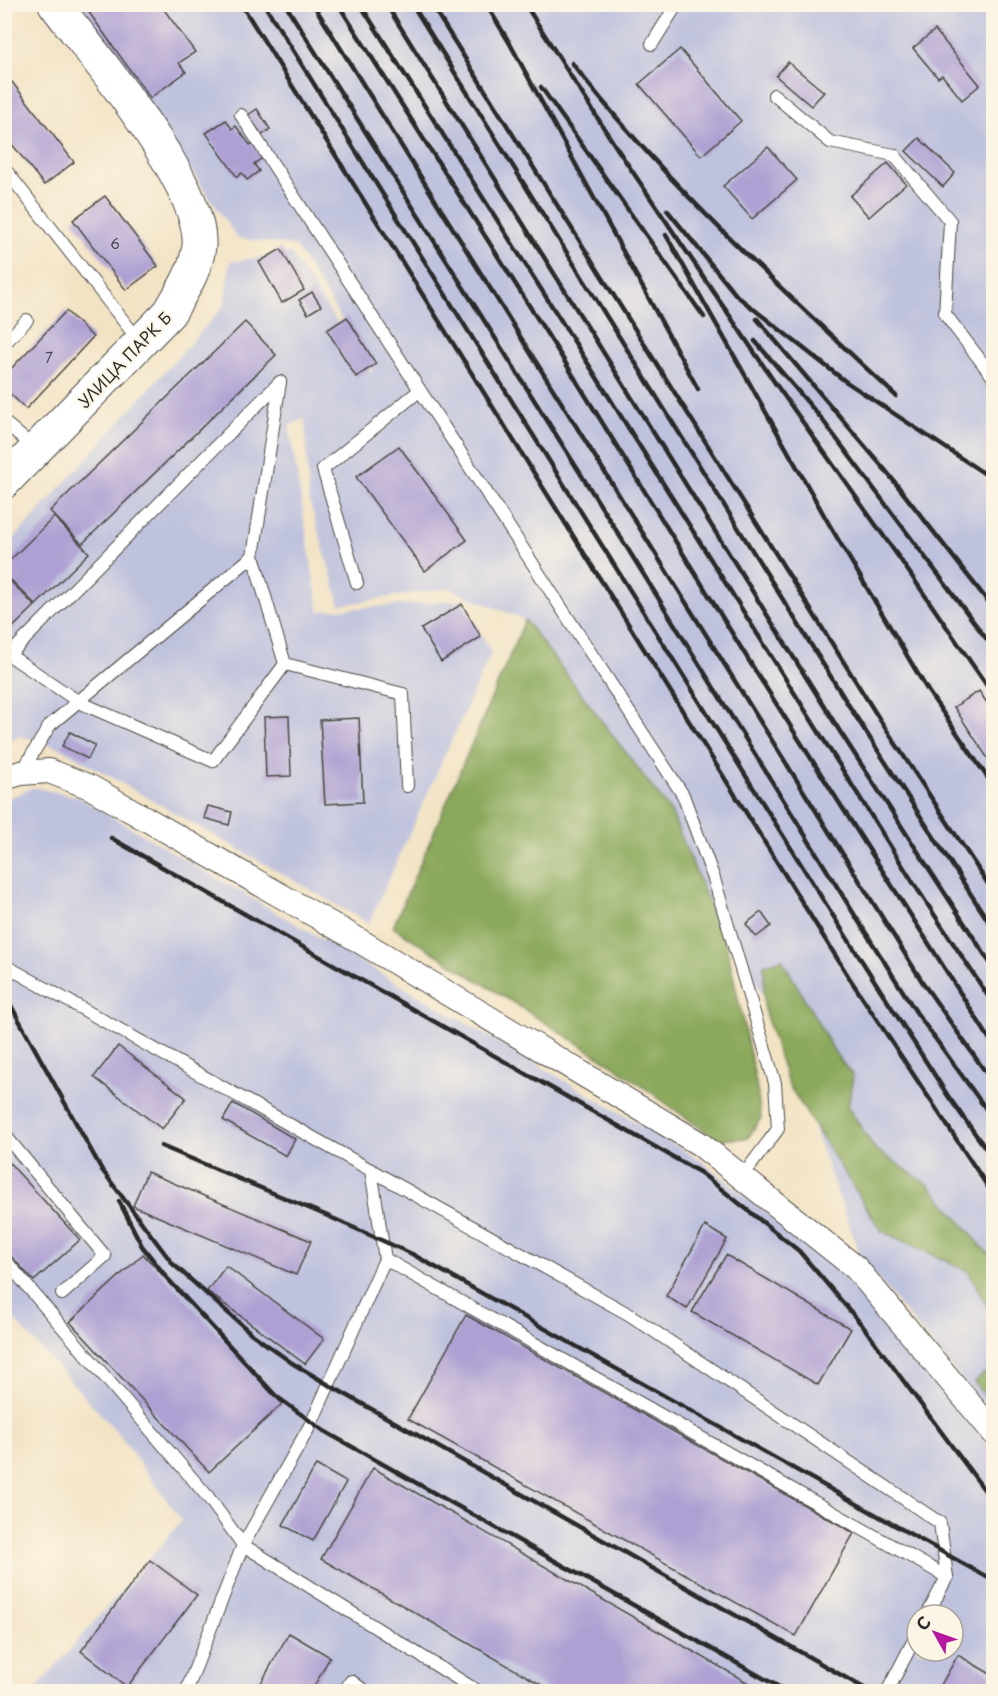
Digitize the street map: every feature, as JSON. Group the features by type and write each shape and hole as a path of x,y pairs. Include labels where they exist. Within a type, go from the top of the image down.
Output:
{"street":[{"name":"УЛИЦА ПАРК Б","path":"4,482 169,313 188,282 199,246 196,219 184,189 152,134 55,4"},
{"path":"13,775 49,771 100,793 343,931 690,1138 856,1268 993,1433"}],"lane":[{"path":"652,44 677,4"},
{"path":"774,95 830,142 894,155 950,221 945,314 993,378"},
{"path":"241,115 683,795 714,879 775,1083 778,1129 742,1177"},
{"path":"4,168 141,343"},
{"path":"4,344 27,320"},
{"path":"280,382 253,556 285,664 213,761 79,702 9,655 280,382"},
{"path":"357,583 323,469 419,391"},
{"path":"4,422 36,449"},
{"path":"13,775 50,725 253,556"},
{"path":"285,664 403,694 407,786"},
{"path":"4,965 630,1315 940,1523 947,1577 933,1603"},
{"path":"4,1134 105,1256 62,1294"},
{"path":"186,1692 243,1545 312,1422 385,1258 371,1170"},
{"path":"385,1258 947,1577"},
{"path":"4,1259 208,1497 243,1545 479,1692"},
{"path":"887,1692 905,1657"},
{"path":"344,1692 351,1681 366,1692"}],"shaded area":[{"path":"78,5 993,5 993,1417 862,1260 811,1121 792,1039 525,620 448,588 340,605 309,499 305,418 289,426 319,611 463,600 491,653 369,923 60,748 21,736 5,743 5,549 224,306 230,262 290,253 370,371 373,370 295,246 237,238"},
{"path":"33,787 78,797 699,1159 839,1270 993,1451 993,1691 34,1691 182,1521 117,1432 5,1310 5,800"}],"green space":[{"path":"525,620 671,812 727,947 756,1082 761,1118 748,1138 717,1140 614,1066 393,927"},
{"path":"782,959 837,1056 853,1076 848,1107 875,1149 929,1185 994,1262 993,1317 968,1271 881,1231 788,1084 764,1010 764,965"},
{"path":"993,1366 993,1406 974,1382"}],"building":[{"path":"83,4 160,4 195,52 179,63 186,72 150,98"},
{"path":"935,30 980,85 962,100 942,75 938,78 913,48"},
{"path":"680,49 741,121 701,156 639,84"},
{"path":"788,62 824,92 811,106 776,76"},
{"path":"12,82 74,162 44,185 4,134 4,88"},
{"path":"257,109 270,129 262,135 248,115"},
{"path":"226,120 232,129 236,126 250,145 255,142 265,156 254,164 259,171 247,180 242,173 237,177 206,133"},
{"path":"919,138 955,173 943,187 906,151"},
{"path":"768,147 797,180 752,219 723,186"},
{"path":"888,163 906,184 869,217 850,196"},
{"path":"105,196 158,266 126,290 73,220"},
{"path":"281,249 304,290 282,303 259,262"},
{"path":"312,292 321,306 308,314 299,300"},
{"path":"66,311 93,337 26,409 4,388 4,376"},
{"path":"347,317 376,364 356,377 327,330"},
{"path":"245,322 276,355 82,544 50,511"},
{"path":"399,446 467,540 425,571 356,477"},
{"path":"54,517 89,553 36,605 4,573 4,566"},
{"path":"4,575 35,606 4,636"},
{"path":"462,604 481,637 441,662 421,629"},
{"path":"979,691 994,713 994,768 954,707"},
{"path":"289,716 291,776 266,777 264,717"},
{"path":"359,718 363,802 325,804 320,720"},
{"path":"70,732 95,745 88,759 62,746"},
{"path":"208,806 232,812 229,825 204,818"},
{"path":"761,912 771,926 756,937 746,924"},
{"path":"118,1046 186,1098 162,1129 94,1077"},
{"path":"233,1103 295,1139 286,1156 223,1120"},
{"path":"4,1157 80,1240 34,1281 4,1249"},
{"path":"147,1172 311,1241 296,1275 133,1206"},
{"path":"705,1226 727,1239 687,1309 666,1296"},
{"path":"143,1254 282,1404 209,1472 70,1322"},
{"path":"726,1255 851,1329 818,1385 692,1312"},
{"path":"226,1266 324,1339 305,1364 207,1291"},
{"path":"466,1315 854,1533 796,1636 408,1419"},
{"path":"316,1465 346,1482 313,1541 283,1525"},
{"path":"373,1468 764,1692 554,1692 321,1559"},
{"path":"150,1560 197,1595 127,1687 81,1651"},
{"path":"289,1633 330,1657 311,1692 256,1692"},
{"path":"965,1659 994,1676 994,1692 937,1692 953,1663 965,1663"}],"railway":[{"path":"241,4 850,979 994,1196"},
{"path":"264,4 837,922 948,1096 994,1160"},
{"path":"285,4 916,1012 994,1120"},
{"path":"313,4 925,986 994,1084"},
{"path":"338,4 563,359 756,672 994,1046"},
{"path":"360,4 914,884 994,1005"},
{"path":"386,4 839,730 994,969"},
{"path":"412,4 851,709 994,930"},
{"path":"431,4 880,720 994,893"},
{"path":"486,4 509,42 698,389"},
{"path":"525,4 616,147 775,383 994,696"},
{"path":"572,63 647,152 686,194 727,236 896,396"},
{"path":"541,87 704,317"},
{"path":"667,210 737,296 845,381 994,480"},
{"path":"666,235 829,524 928,691 994,787"},
{"path":"757,319 886,471 994,609"},
{"path":"755,341 821,418 994,649"},
{"path":"111,838 701,1173 799,1251 862,1325 994,1503"},
{"path":"4,993 102,1170 173,1264 252,1334 292,1363 329,1385 871,1692"},
{"path":"161,1146 412,1254 994,1581"},
{"path":"119,1201 142,1246 167,1278 276,1396 324,1431 788,1692"}]}
